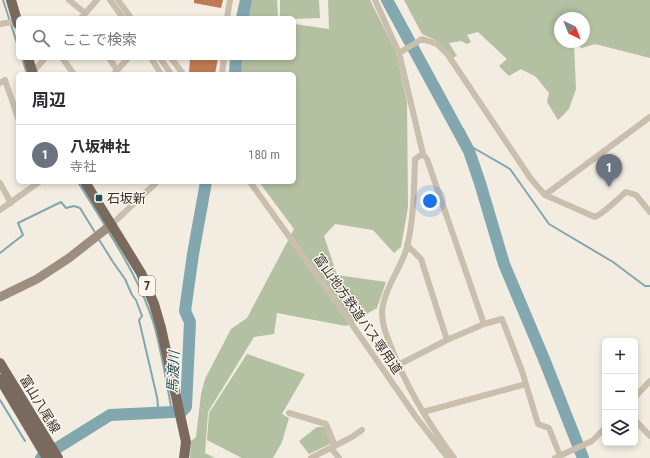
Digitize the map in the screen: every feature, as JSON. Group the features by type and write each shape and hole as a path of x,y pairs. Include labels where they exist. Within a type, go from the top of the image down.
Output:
{"main road":[{"path":"11,0 16,16"},
{"path":"29,60 33,72"},
{"name":"7","path":"86,184 130,253 141,273 154,304 162,328 186,442 184,458"},
{"name":"富山八尾線","path":"0,362 43,442 48,458"},
{"name":"富山八尾線","path":"0,380 43,442 58,458"}],"street":[{"path":"69,0 83,15 97,0"},
{"path":"110,0 122,16"},
{"path":"118,0 130,16"},
{"path":"227,16 230,0"},
{"path":"375,0 399,53 423,154 430,164 484,324"},
{"path":"0,24 16,22"},
{"path":"399,53 422,39 438,44 448,55 531,179 545,194 595,217 602,213 626,192 636,196 650,212"},
{"path":"34,72 43,60"},
{"path":"64,60 72,72"},
{"path":"110,60 116,72 126,60"},
{"path":"152,60 160,72"},
{"path":"161,60 170,72"},
{"path":"172,60 182,72"},
{"path":"222,72 224,60"},
{"path":"0,83 5,80 16,112"},
{"path":"545,194 650,118"},
{"path":"423,154 415,159 413,205 407,245 390,284 382,312 383,326 398,365 423,412 454,458"},
{"path":"0,183 11,203"},
{"path":"0,210 36,184"},
{"path":"0,297 37,279 69,258 111,225 155,184"},
{"name":"富山地方鉄道バス専用道","path":"251,184 416,417 448,458"},
{"path":"407,245 421,259 447,340"},
{"path":"398,365 447,340 484,324 502,319 522,371 538,424 549,428 557,457 582,446 592,440 602,431"},
{"path":"638,395 650,381"},
{"path":"423,412 526,384"},
{"path":"289,413 326,424 333,447 339,458"},
{"path":"638,423 650,436"},
{"path":"311,458 352,438 362,430"}],"green space":[{"path":"250,0 277,0 278,16 246,16"},
{"path":"280,0 319,0 320,18 296,19 296,16 280,16"},
{"path":"328,0 370,0 396,52 407,102 408,207 401,247 394,253 373,230 335,224 324,236 337,275 386,282 377,308 346,326 277,313 274,334 254,337 208,412 205,453 215,458 190,458 191,441 196,437 201,394 205,379 231,329 247,318 294,229 260,184 296,184 296,72 238,72 240,60 296,60 296,24 329,29"},
{"path":"404,0 650,0 650,58 595,44 590,46 590,12 554,12 554,48 574,48 576,89 569,109 558,120 547,102 549,93 536,77 521,69 509,76 499,66 507,59 478,32 467,35 471,42 467,44 461,41 449,43 457,56 452,58 437,41 422,34"},
{"path":"247,354 305,374 282,414 289,418 282,442 273,458 242,458 207,440 209,413"},
{"path":"317,427 324,427 332,443 309,454 299,441"}],"building":[{"path":"194,0 223,0 221,8 194,3"},
{"path":"190,60 218,60 215,72 189,72"}],"waterway":[{"path":"3,0 16,40"},
{"name":"馬渡川","path":"242,16 246,0"},
{"path":"387,0 469,151 504,264 544,359 583,458"},
{"path":"23,60 26,72"},
{"name":"馬渡川","path":"235,72 236,60"},
{"path":"457,131 463,129 472,147 510,169 549,224 613,262 645,286 650,286"},
{"path":"79,184 106,227"},
{"name":"馬渡川","path":"41,458 110,415 182,411 186,407 190,322 185,311 193,254 206,184"},
{"path":"0,253 23,235 18,223 61,202 66,208 74,206 80,208 96,234"},
{"path":"108,231 135,278 151,315 160,349 172,412"},
{"path":"98,238 125,279 132,295 136,300 142,316 139,320 157,397 157,413"},
{"path":"0,400 25,441"}],"place":[{"name":"八坂神社","path":"609,187"},
{"name":"石坂新","path":"99,198"}]}
